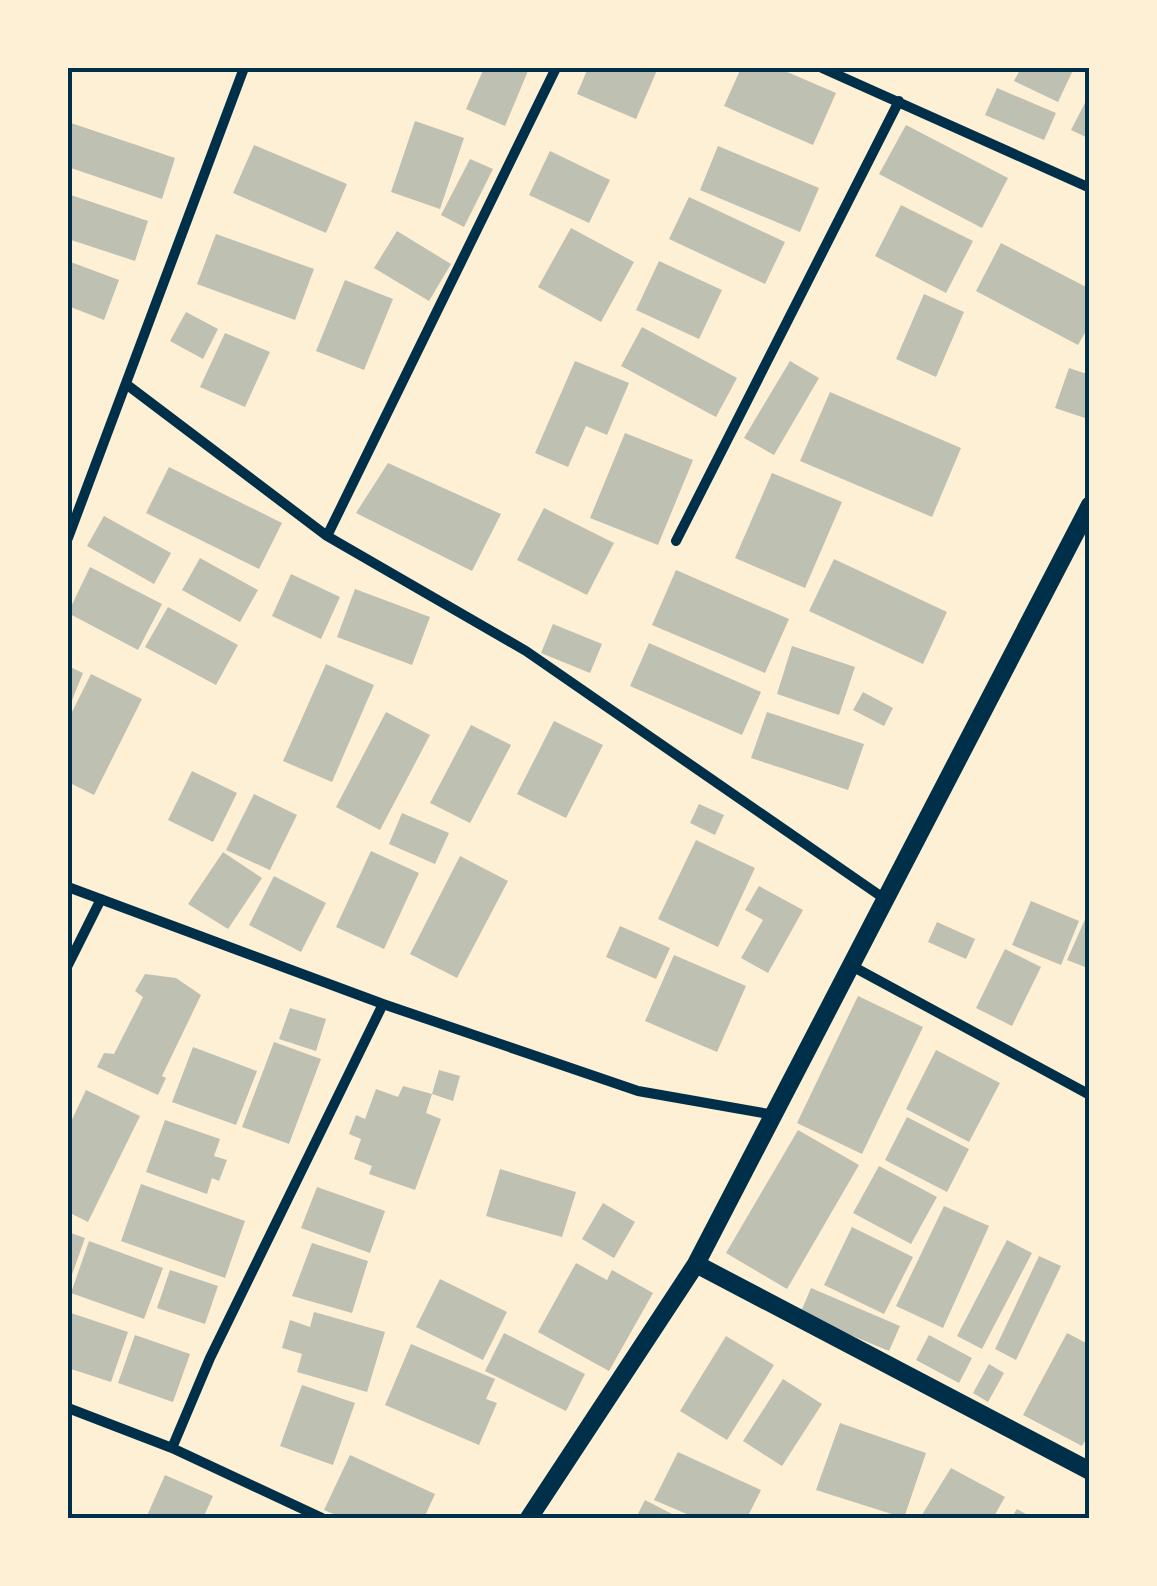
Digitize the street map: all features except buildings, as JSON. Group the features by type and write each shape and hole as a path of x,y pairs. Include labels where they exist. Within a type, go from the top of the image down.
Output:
{"street":[{"path":"68,538 244,68"},
{"path":"327,536 556,68"},
{"path":"822,68 1090,188"},
{"path":"676,541 899,101"},
{"path":"126,384 327,536 526,652 882,897"},
{"path":"529,1518 696,1264 776,1115 882,897 1090,504"},
{"path":"68,887 383,1004 638,1091 776,1115"},
{"path":"68,965 101,899"},
{"path":"850,965 1090,1096"},
{"path":"172,1448 210,1358 383,1004"},
{"path":"696,1264 1090,1471"},
{"path":"68,1408 172,1448 322,1518"}]}
